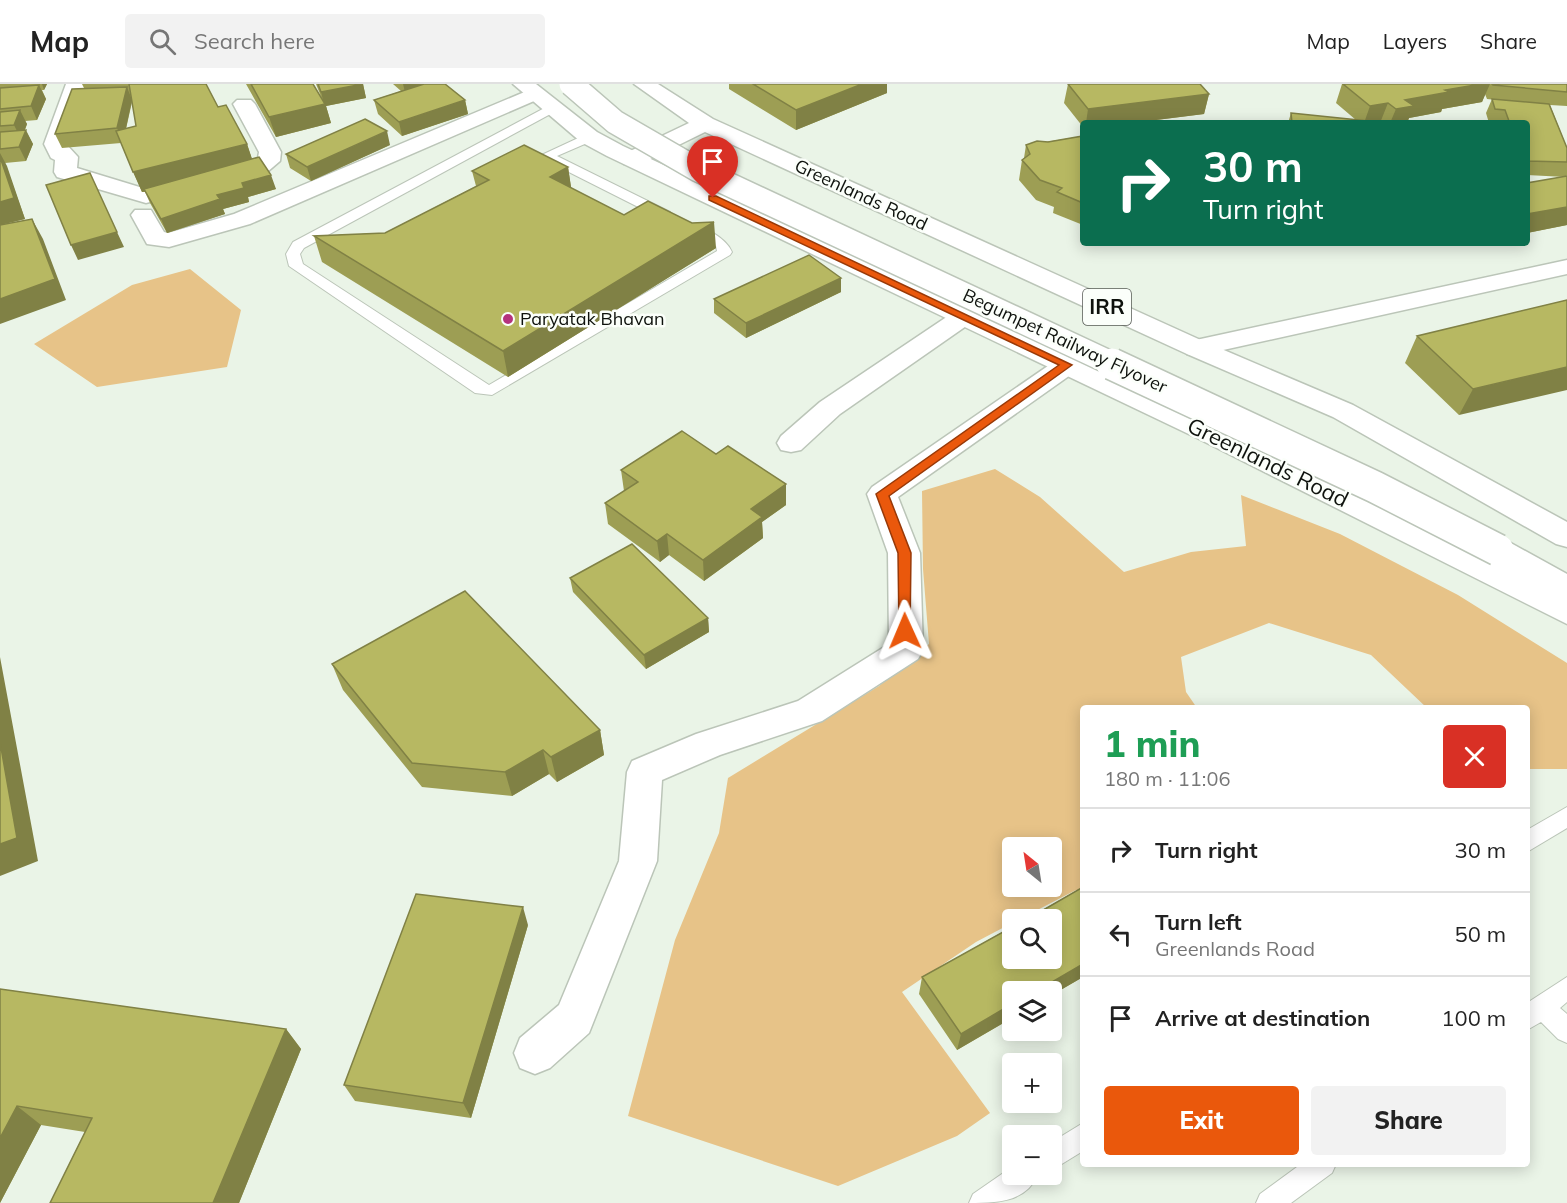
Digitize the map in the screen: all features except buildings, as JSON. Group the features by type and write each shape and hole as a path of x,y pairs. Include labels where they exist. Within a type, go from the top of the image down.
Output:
{"street":[{"path":"76,84 55,144 59,153 67,157 65,172 117,186 130,194 146,196 258,168 269,161 270,152 244,104"},
{"name":"Begumpet Railway Flyover","path":"571,84 596,110 613,123 698,170 1374,487 1498,550 1567,589"},
{"name":"Greenlands Road","path":"644,84 705,124 1197,348 1343,411 1567,536"},
{"path":"143,215 156,238 169,240 242,219 536,95"},
{"name":"Greenlands Road","path":"536,95 590,136 632,159 1207,431 1567,612"},
{"path":"632,159 705,124"},
{"path":"1197,348 1567,267"},
{"path":"791,443 830,408 963,317"},
{"path":"535,1053 573,1019 638,861 645,772 708,744 810,711 906,650 904,553 882,494 1067,365"}],"lane":[{"path":"536,95 466,155 298,245 293,254 296,266 486,390 497,388 726,249 722,244 547,156"},
{"path":"526,165 590,136"},
{"path":"466,155 485,165"},
{"path":"1530,840 1567,816"},
{"path":"1567,988 1534,1012 1567,1031"},
{"path":"1062,1150 1080,1138"},
{"path":"1278,1201 1319,1167"},
{"path":"982,1203 1009,1185"}],"shaded area":[{"path":"190,269 241,310 227,367 97,387 34,344 132,285"},
{"path":"995,469 1040,497 1124,572 1191,552 1246,546 1241,495 1340,534 1458,595 1567,663 1567,769 1530,769 1530,705 1424,705 1371,655 1269,623 1181,657 1186,692 1195,705 1080,705 1080,894 1076,890 1039,909 1002,909 1002,928 976,942 902,992 990,1113 957,1136 838,1186 628,1116 675,940 719,833 728,778 879,686 929,644 923,569 922,491"}],"place":[{"name":"Paryatak Bhavan","path":"508,319"}],"route":[{"path":"713,198 1067,365 882,494 904,553 905,631"}]}
